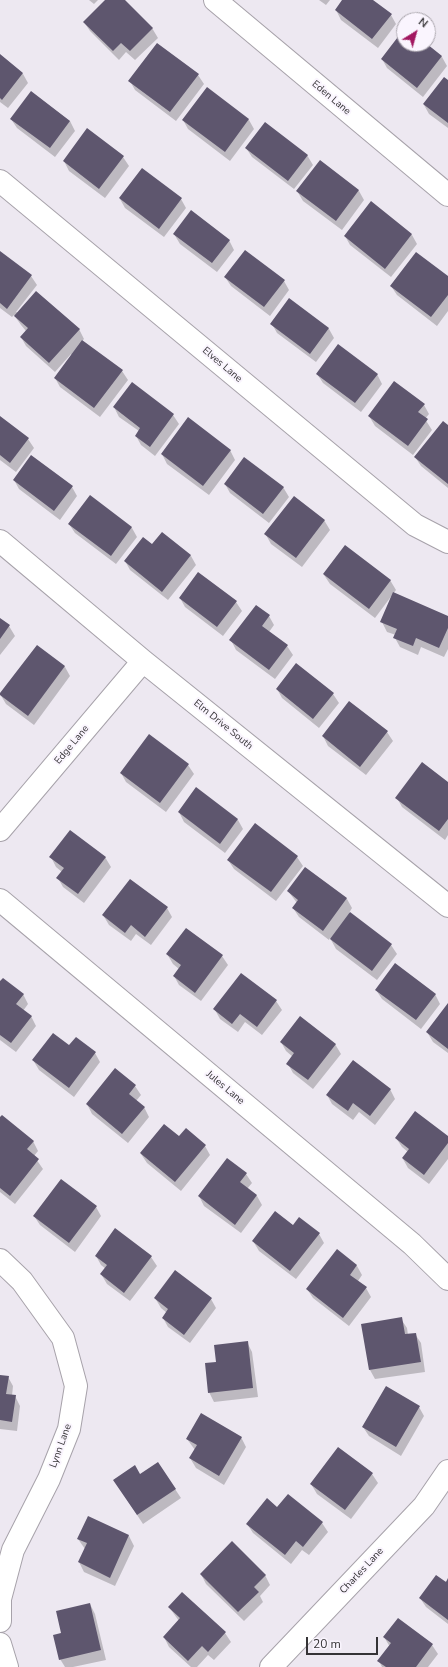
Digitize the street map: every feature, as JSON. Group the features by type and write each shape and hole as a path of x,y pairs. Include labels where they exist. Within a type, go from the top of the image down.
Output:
{"street":[{"name":"Eden Lane","path":"215,0 448,195"},
{"name":"Elves Lane","path":"0,181 415,525 448,542"},
{"name":"Elm Drive South","path":"0,541 144,661 448,906"},
{"name":"Edge Lane","path":"0,830 144,661"},
{"name":"Jules Lane","path":"0,900 412,1244 448,1279"},
{"name":"Lynn Lane","path":"0,1260 22,1281 63,1338 76,1386 69,1430 49,1479 13,1550 0,1600 0,1621"},
{"name":"Charles Lane","path":"271,1667 424,1506 448,1471"},
{"path":"0,1644 7,1667"}],"building":[{"path":"105,0 125,0 153,28 130,51 121,43 113,51 83,22"},
{"path":"342,0 373,0 392,14 372,39 335,10"},
{"path":"396,39 396,52 436,51 442,56 417,88 381,59"},
{"path":"157,43 199,74 170,112 128,81"},
{"path":"0,54 23,73 2,100 0,98"},
{"path":"444,77 448,80 448,123 423,104"},
{"path":"207,87 249,119 225,152 182,120"},
{"path":"31,91 70,121 50,148 10,119"},
{"path":"265,122 308,155 288,181 245,148"},
{"path":"87,128 124,156 99,189 63,161"},
{"path":"320,160 359,190 336,221 296,191"},
{"path":"142,168 182,198 159,229 119,198"},
{"path":"371,201 412,234 385,269 344,236"},
{"path":"191,210 230,240 212,263 173,234"},
{"path":"245,250 285,280 264,307 224,277"},
{"path":"0,251 32,275 7,309 0,303"},
{"path":"416,252 448,276 448,295 431,317 390,286"},
{"path":"36,291 80,329 49,363 20,337 28,328 14,316"},
{"path":"289,298 329,328 310,354 270,324"},
{"path":"82,340 123,370 94,408 54,378"},
{"path":"338,344 378,374 355,403 316,374"},
{"path":"394,381 425,404 418,412 428,419 408,446 368,416"},
{"path":"132,382 174,414 150,447 135,436 140,428 113,407"},
{"path":"0,416 29,438 10,463 0,455"},
{"path":"188,417 231,450 203,486 161,454"},
{"path":"443,421 448,425 448,484 414,457"},
{"path":"31,455 73,486 54,511 13,480"},
{"path":"244,457 284,487 263,514 224,484"},
{"path":"90,495 132,527 111,556 68,524"},
{"path":"294,496 325,520 296,558 264,534"},
{"path":"162,532 191,555 162,592 124,561 143,537 152,544"},
{"path":"345,545 391,580 369,609 323,574"},
{"path":"198,572 237,601 217,627 179,598"},
{"path":"393,592 448,616 448,628 439,648 416,638 413,646 393,638 397,629 380,622"},
{"path":"256,605 270,615 262,626 288,645 269,670 229,640"},
{"path":"0,618 10,625 0,639"},
{"path":"37,645 65,666 28,716 0,695 0,693"},
{"path":"296,663 334,693 313,719 276,689"},
{"path":"349,701 388,731 360,767 322,736"},
{"path":"149,734 189,764 160,803 120,773"},
{"path":"422,762 448,782 448,819 439,831 395,798"},
{"path":"196,787 238,819 220,844 178,812"},
{"path":"255,823 298,856 271,892 227,860"},
{"path":"70,830 106,857 78,894 56,878 64,868 49,857"},
{"path":"305,867 347,898 323,931 292,908 298,900 287,891"},
{"path":"130,879 168,907 145,937 131,925 125,933 102,915"},
{"path":"350,912 392,944 372,971 330,939"},
{"path":"186,928 223,955 195,993 173,976 181,965 166,954"},
{"path":"395,963 436,994 416,1020 375,990"},
{"path":"241,973 277,1000 257,1027 240,1014 232,1024 213,1009"},
{"path":"3,978 24,994 16,1004 32,1016 11,1043 0,1035 0,981"},
{"path":"448,1003 448,1049 426,1032"},
{"path":"300,1016 336,1044 308,1080 286,1064 294,1053 280,1042"},
{"path":"53,1033 69,1045 76,1037 96,1052 69,1088 32,1060"},
{"path":"353,1060 391,1089 370,1116 353,1103 348,1111 326,1095"},
{"path":"115,1068 136,1085 129,1094 145,1107 122,1134 86,1104"},
{"path":"415,1111 448,1136 448,1143 424,1175 402,1158 409,1149 395,1138"},
{"path":"2,1115 34,1141 27,1149 39,1159 10,1196 0,1188 0,1117"},
{"path":"164,1124 179,1136 186,1128 206,1145 175,1182 140,1153"},
{"path":"227,1158 247,1173 240,1182 257,1195 235,1225 198,1196"},
{"path":"61,1179 97,1206 69,1243 33,1216"},
{"path":"275,1211 293,1225 299,1217 320,1233 290,1271 252,1241"},
{"path":"115,1228 152,1256 124,1293 100,1274 107,1265 95,1256"},
{"path":"337,1249 357,1265 350,1275 367,1287 343,1318 306,1289"},
{"path":"175,1270 212,1298 184,1335 162,1318 168,1309 154,1298"},
{"path":"402,1317 405,1334 416,1333 421,1362 369,1370 361,1324"},
{"path":"248,1341 253,1388 208,1393 205,1363 216,1362 214,1345"},
{"path":"0,1375 9,1376 6,1394 16,1395 12,1422 0,1420"},
{"path":"386,1386 420,1406 396,1447 362,1427"},
{"path":"201,1413 242,1437 219,1476 189,1458 197,1445 186,1439"},
{"path":"338,1447 373,1473 345,1510 310,1484"},
{"path":"158,1462 176,1489 137,1515 113,1480 135,1465 140,1474"},
{"path":"288,1494 323,1522 303,1547 296,1541 285,1555 246,1524 267,1498 277,1507"},
{"path":"88,1516 129,1535 110,1578 78,1562 87,1543 77,1539"},
{"path":"232,1541 266,1575 254,1587 259,1592 238,1612 200,1574"},
{"path":"436,1575 446,1582 448,1578 448,1620 419,1598"},
{"path":"182,1592 226,1632 208,1652 202,1646 188,1661 163,1637 180,1618 168,1607"},
{"path":"90,1603 101,1650 59,1660 53,1635 61,1633 56,1611"},
{"path":"398,1618 433,1644 416,1667 386,1667 377,1661 391,1643 383,1637"}]}
